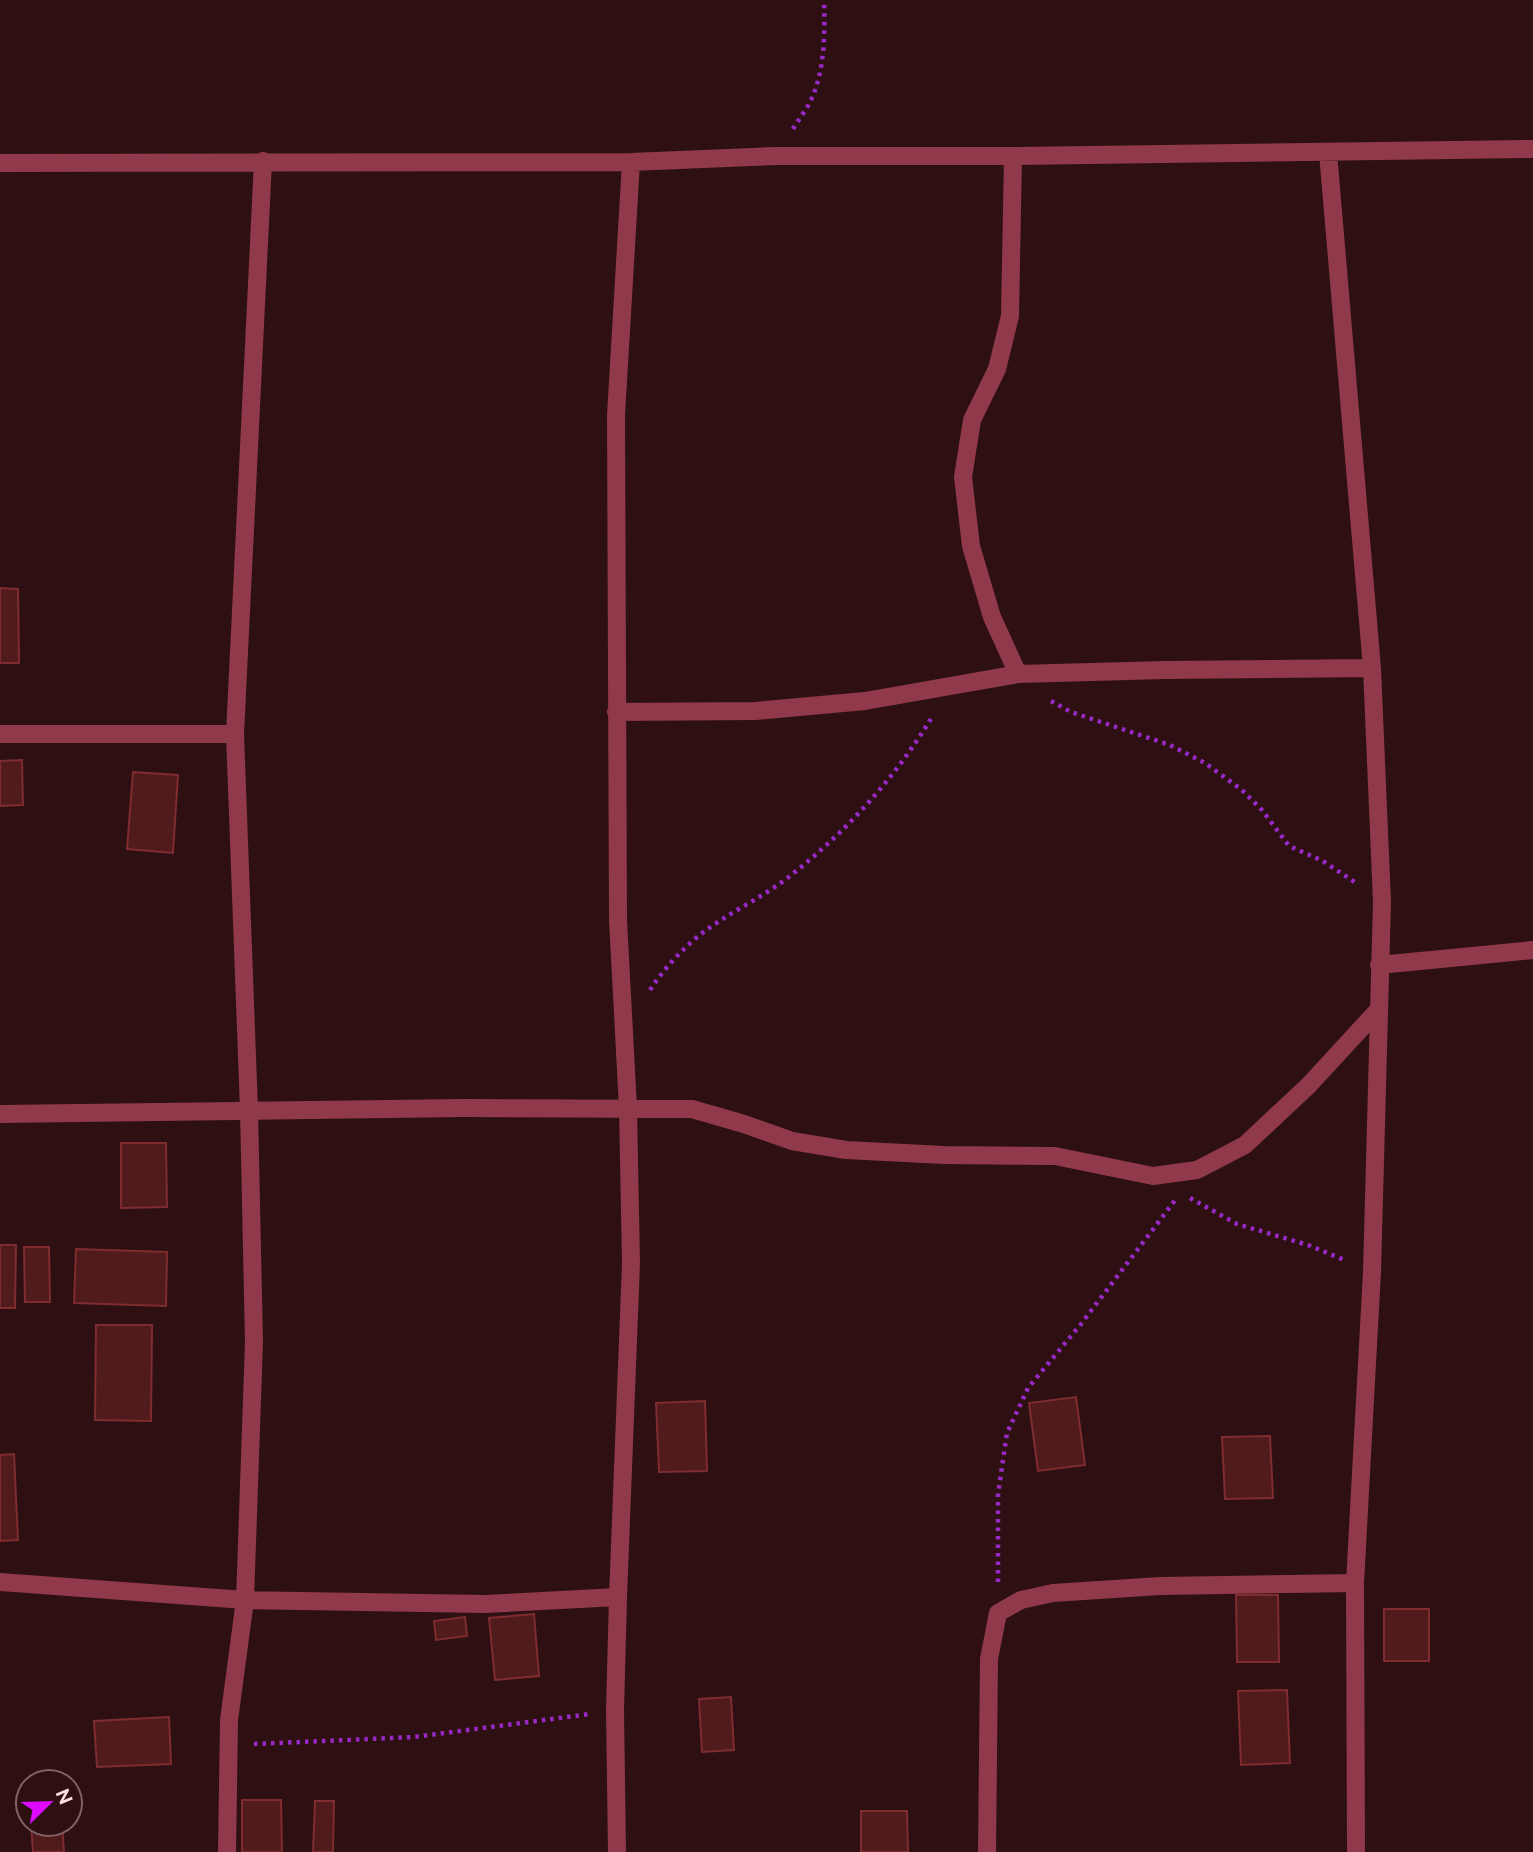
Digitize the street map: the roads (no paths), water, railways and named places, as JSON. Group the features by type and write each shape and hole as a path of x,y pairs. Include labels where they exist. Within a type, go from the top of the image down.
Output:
{"street":[{"path":"0,163 631,162 776,156 1013,156 1533,149"},
{"path":"1328,153 1372,668 1382,902 1372,1272 1355,1583 1356,1852"},
{"path":"1013,156 1010,316 997,369 972,420 963,477 971,545 992,617 1017,674"},
{"path":"227,1852 229,1720 245,1600 254,1342 249,1110 235,734 263,161"},
{"path":"617,1852 615,1710 631,1263 628,1108 618,920 616,415 631,162"},
{"path":"616,712 755,711 865,701 1017,674 1372,668"},
{"path":"0,734 235,734"},
{"path":"1380,965 1533,950"},
{"path":"0,1114 249,1110 692,1109 792,1141 846,1150 944,1155 1055,1156 1153,1177 1197,1170 1245,1145 1309,1085 1379,1009"},
{"path":"0,1582 245,1600 485,1604 618,1597"},
{"path":"987,1852 989,1659 998,1613 1021,1600 1053,1593 1160,1586 1355,1583"}]}
